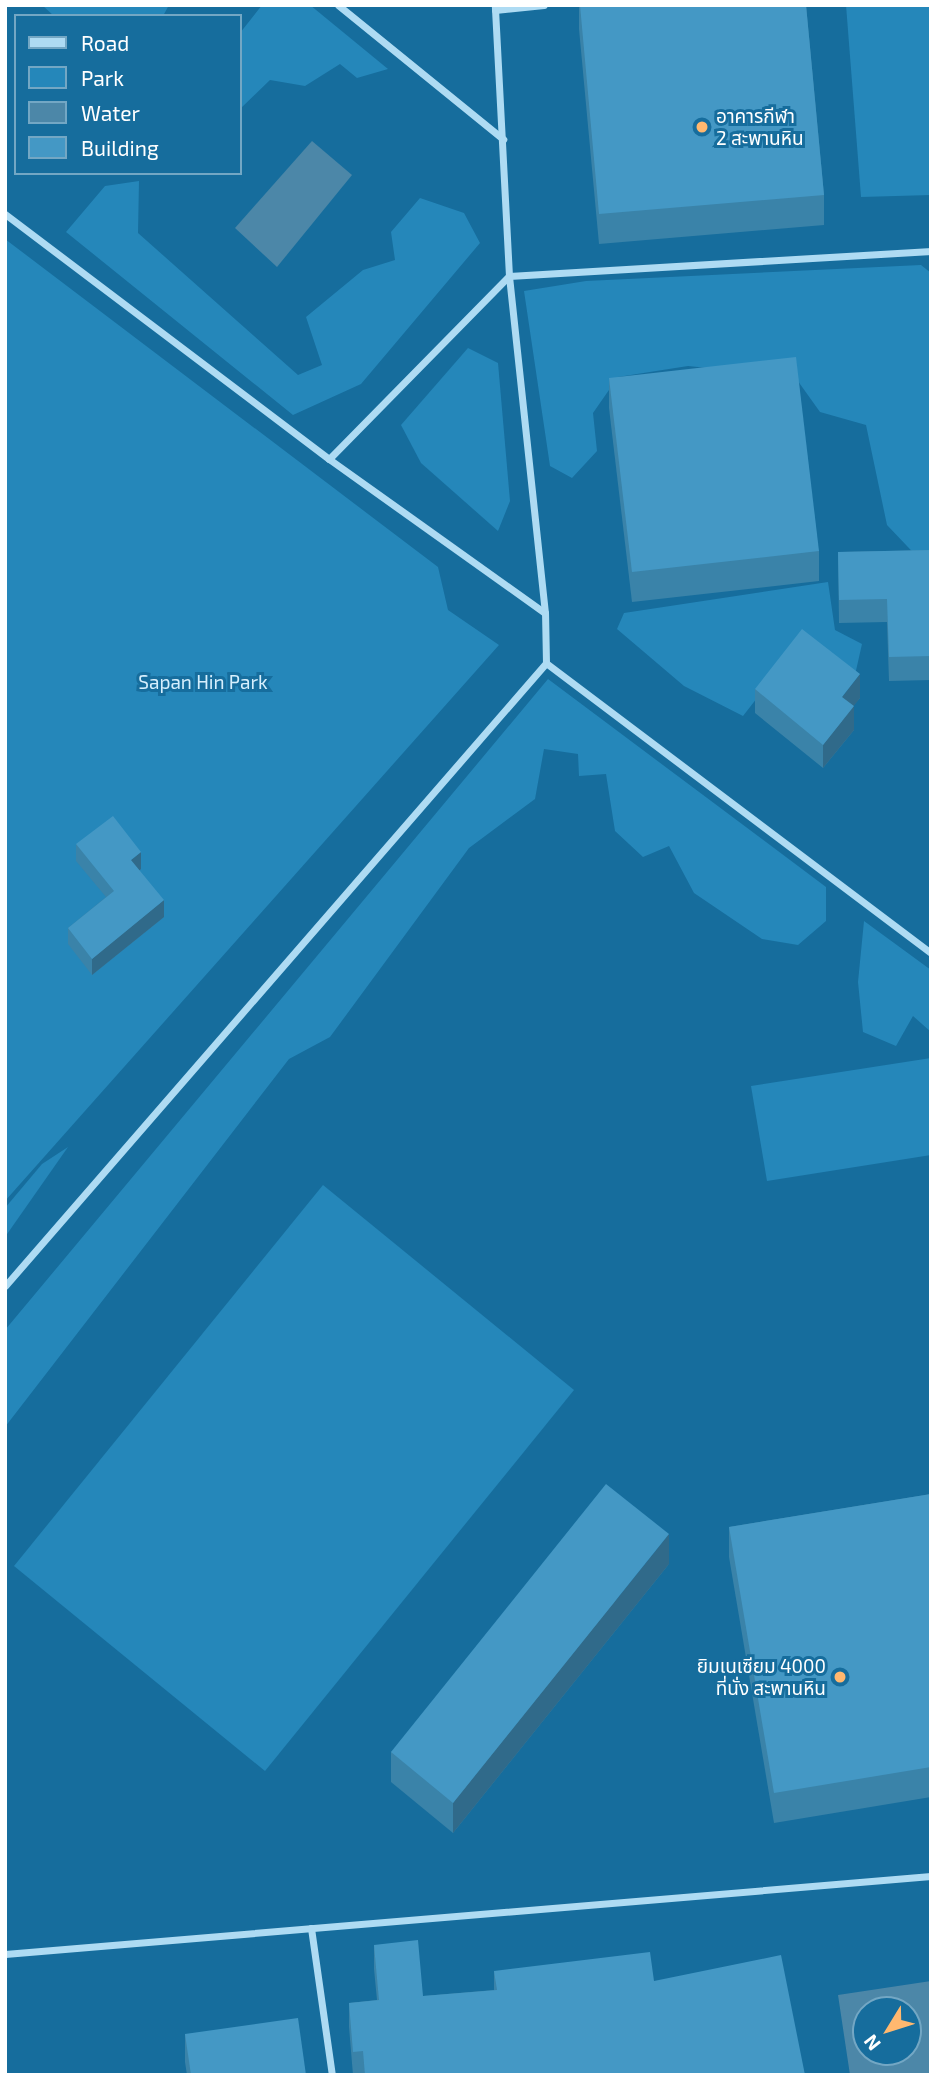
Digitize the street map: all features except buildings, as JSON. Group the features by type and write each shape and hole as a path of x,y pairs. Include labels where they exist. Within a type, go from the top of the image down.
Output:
{"street":[{"path":"338,5 503,139"},
{"path":"5,1286 546,663 545,613 509,276 495,8 544,5"},
{"path":"5,214 329,459 545,613"},
{"path":"329,459 509,276 931,251"},
{"path":"546,663 931,953"},
{"path":"5,1954 931,1876"},
{"path":"311,1928 332,2075"}],"green space":[{"path":"42,5 169,5 164,14 52,14"},
{"path":"262,5 310,5 388,69 357,78 340,64 305,86 270,80 242,107 242,30"},
{"path":"846,5 931,5 931,195 861,197"},
{"path":"139,181 138,233 298,375 322,365 306,317 363,270 395,260 391,232 420,198 464,213 480,243 361,384 293,415 66,232 105,186"},
{"name":"Sapan Hin Park","path":"5,239 438,567 448,610 499,645 5,1201"},
{"path":"921,265 931,273 931,565 926,566 887,525 866,425 820,412 795,377 688,366 618,377 593,413 597,451 572,478 550,466 524,291 586,281"},
{"path":"468,348 498,363 510,501 498,531 421,463 401,425"},
{"path":"828,582 835,630 862,644 855,675 791,654 743,716 684,686 617,629 624,613"},
{"path":"548,679 826,887 826,921 798,945 762,939 694,893 669,846 643,857 615,831 606,774 579,776 578,754 544,749 535,799 469,848 330,1037 289,1059 5,1427 5,1330"},
{"path":"864,921 931,970 931,1032 913,1016 896,1046 863,1032 858,982"},
{"path":"931,1058 931,1155 767,1181 751,1086"},
{"path":"68,1147 5,1237 5,1208 42,1164"},
{"path":"323,1185 574,1390 265,1771 14,1566"}],"water":[{"path":"312,141 352,175 277,267 235,228"},
{"path":"931,1981 931,2075 850,2075 838,1995"}],"place":[{"name":"อาคารกีฬา 2 สะพานหิน","path":"702,127"},
{"name":"ยิมเนเซียม 4000 ที่นั่ง สะพานหิน","path":"840,1677"}]}
